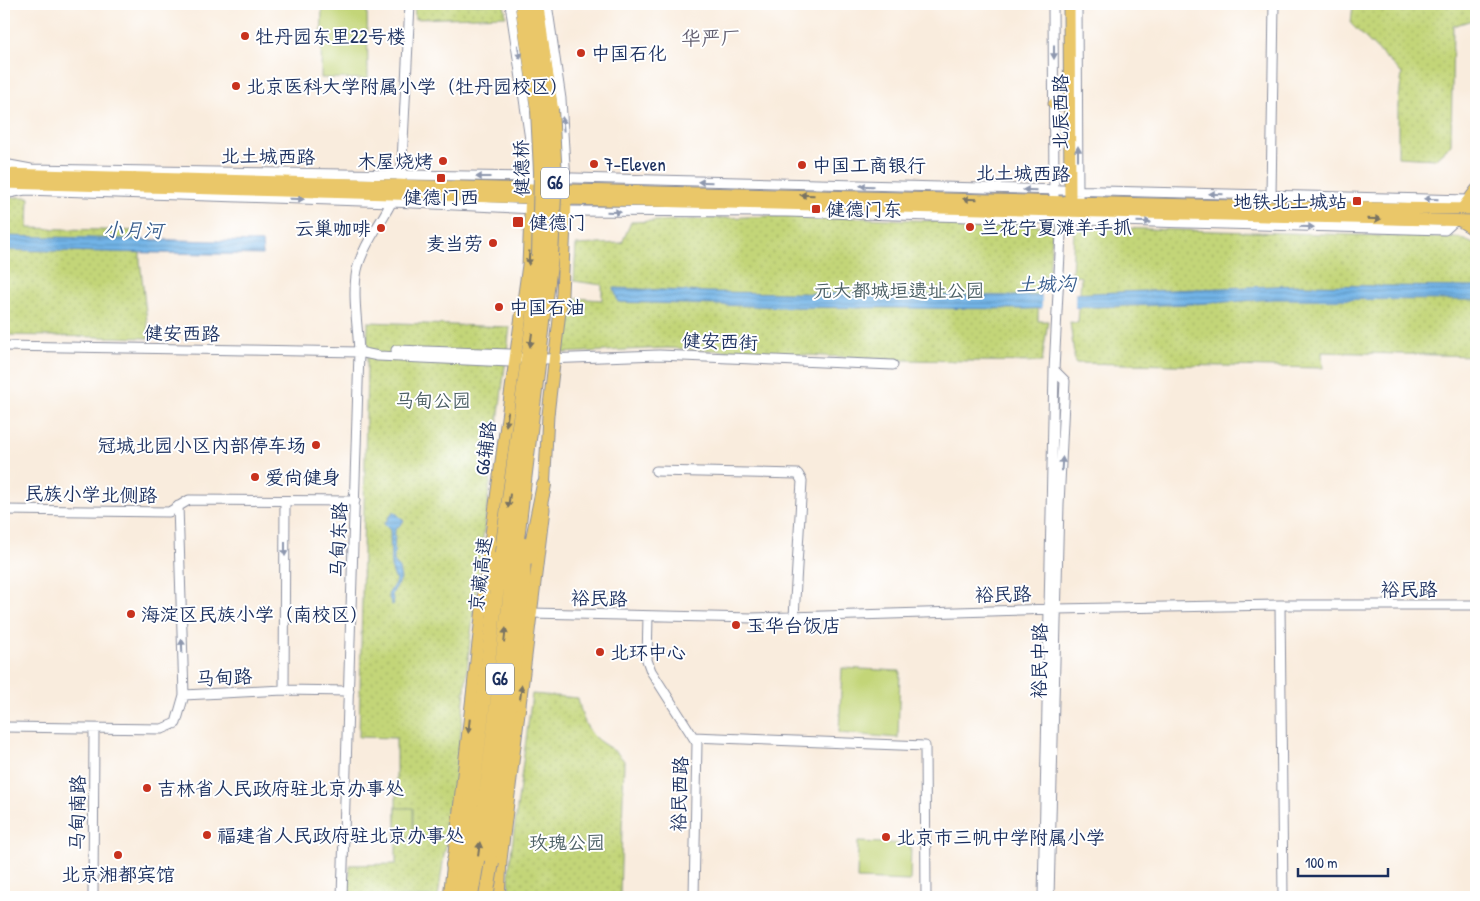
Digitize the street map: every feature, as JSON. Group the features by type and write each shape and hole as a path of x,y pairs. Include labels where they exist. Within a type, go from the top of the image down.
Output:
{"highway":[{"name":"G6","path":"522,4 544,109"},
{"name":"G6","path":"536,4 544,109"},
{"name":"健德桥","path":"544,109 555,177 545,256"},
{"name":"京藏高速","path":"474,897 527,460 545,256"},
{"name":"京藏高速","path":"460,897 495,603 535,307 545,256"},
{"path":"490,897 496,861 503,772 523,583 527,460"},
{"path":"523,583 544,485"},
{"path":"488,556 495,603"},
{"path":"453,866 472,799"},
{"path":"482,897 496,861"},
{"path":"486,897 496,861"}],"main road":[{"name":"北辰西路","path":"1062,4 1058,104 1065,200"},
{"name":"北辰西路","path":"1065,200 1069,4"},
{"name":"北土城西路","path":"4,174 398,189 531,199 566,195 1065,200 1468,213"},
{"name":"北土城西路","path":"4,183 398,189"},
{"path":"1476,190 1468,213 1476,230"},
{"path":"499,897 496,861 543,524 550,359 565,236 566,195"},
{"name":"G6辅路","path":"449,897 488,556 518,358 528,265 531,199"},
{"name":"北土城西路","path":"1065,200 1468,213"}],"street":[{"path":"398,189 410,4"},
{"name":"G6辅路","path":"510,4 532,153 531,199"},
{"path":"547,4 556,60 565,147 566,195"},
{"name":"北辰西路","path":"1053,4 1058,104"},
{"name":"北辰西路","path":"1060,281 1077,4"},
{"path":"1271,195 1274,4"},
{"path":"532,153 565,147"},
{"name":"北土城西路","path":"4,164 31,169 398,189"},
{"name":"北土城西路","path":"4,194 25,190 398,189 531,177 566,195 1065,200 1271,195 1468,213"},
{"name":"马甸东路","path":"342,897 359,352 355,282 357,269 398,189"},
{"path":"530,235 565,236"},
{"name":"裕民中路","path":"1049,897 1054,370 1060,281"},
{"name":"健安西路","path":"4,346 359,352 378,356 510,362 518,358"},
{"name":"健安西街","path":"550,359 659,355 893,365"},
{"path":"656,471 798,474 802,480 794,617"},
{"name":"民族小学北侧路","path":"4,510 169,512 189,500 355,501"},
{"path":"284,690 285,501"},
{"path":"178,506 184,695"},
{"path":"1280,605 1283,897"},
{"name":"裕民路","path":"531,613 794,617 1053,609 1280,605 1476,606"},
{"name":"裕民中路","path":"1043,897 1053,609"},
{"name":"裕民西路","path":"648,616 647,660 651,671 697,743 694,897"},
{"name":"马甸路","path":"4,727 94,730 162,729 176,723 184,695 284,690 349,692"},
{"name":"马甸南路","path":"93,897 94,730"},
{"path":"693,737 925,746 926,897"}],"green space":[{"path":"322,4 367,4 368,79 321,78"},
{"path":"414,4 504,4 506,16 415,19"},
{"path":"1353,4 1475,4 1475,19 1453,26 1451,144 1435,159 1398,157 1398,105 1402,74 1351,24"},
{"path":"29,197 28,228 140,231 140,261 149,338 4,335 4,199"},
{"name":"元大都城垣遗址公园","path":"793,215 1053,226 1049,275 1039,277 1038,321 1048,321 1042,362 902,360 667,348 563,353 574,298 602,300 602,285 574,281 576,245 622,243 631,222"},
{"path":"1078,227 1460,238 1476,245 1476,356 1322,352 1323,368 1075,363 1070,322 1078,323 1081,277 1072,275 1074,229"},
{"name":"马甸公园","path":"368,322 510,327 470,641 452,820 444,855 438,897 348,897 350,865 396,864 396,738 359,737"},
{"path":"842,668 900,671 898,738 839,733"},
{"name":"玫瑰公园","path":"532,694 578,698 588,729 624,761 620,897 509,897 509,869"},
{"path":"396,808 413,808 413,837 396,837"},
{"path":"858,842 911,844 910,881 857,879"}],"water":[{"path":"4,236 262,242 263,255 4,250"},
{"path":"1299,285 1476,287 1476,300 1274,299 1192,304 1025,309 784,307 618,302 614,288 708,292 1018,296"},
{"path":"394,511 404,521 395,530 394,561 399,569 401,579 392,594 394,604 392,605 388,595 396,581 391,567 390,530 384,524"}],"pier":[{"path":"1042,293 1075,293 1075,310 1042,311"}],"place":[{"name":"牡丹园东里22号楼","path":"245,36"},
{"name":"中国石化","path":"581,53"},
{"name":"北京医科大学附属小学（牡丹园校区）","path":"236,86"},
{"name":"木屋烧烤","path":"443,161"},
{"name":"7-Eleven","path":"594,164"},
{"name":"中国工商银行","path":"802,165"},
{"name":"健德门西","path":"441,178"},
{"name":"地铁北土城站","path":"1357,201"},
{"name":"健德门东","path":"816,209"},
{"name":"健德门","path":"518,222"},
{"name":"兰花宁夏滩羊手抓","path":"970,227"},
{"name":"云巢咖啡","path":"381,228"},
{"name":"麦当劳","path":"493,243"},
{"name":"中国石油","path":"499,307"},
{"name":"冠城北园小区内部停车场","path":"316,445"},
{"name":"爱尚健身","path":"255,477"},
{"name":"海淀区民族小学（南校区）","path":"131,614"},
{"name":"玉华台饭店","path":"736,625"},
{"name":"北环中心","path":"600,652"},
{"name":"吉林省人民政府驻北京办事处","path":"147,788"},
{"name":"福建省人民政府驻北京办事处","path":"207,835"},
{"name":"北京市三帆中学附属小学","path":"886,837"},
{"name":"北京湘都宾馆","path":"118,855"}],"district":[{"name":"华严厂","path":"711,38"}],"water label":[{"name":"小月河","path":"133,230"},
{"name":"土城沟","path":"1046,284"}]}
